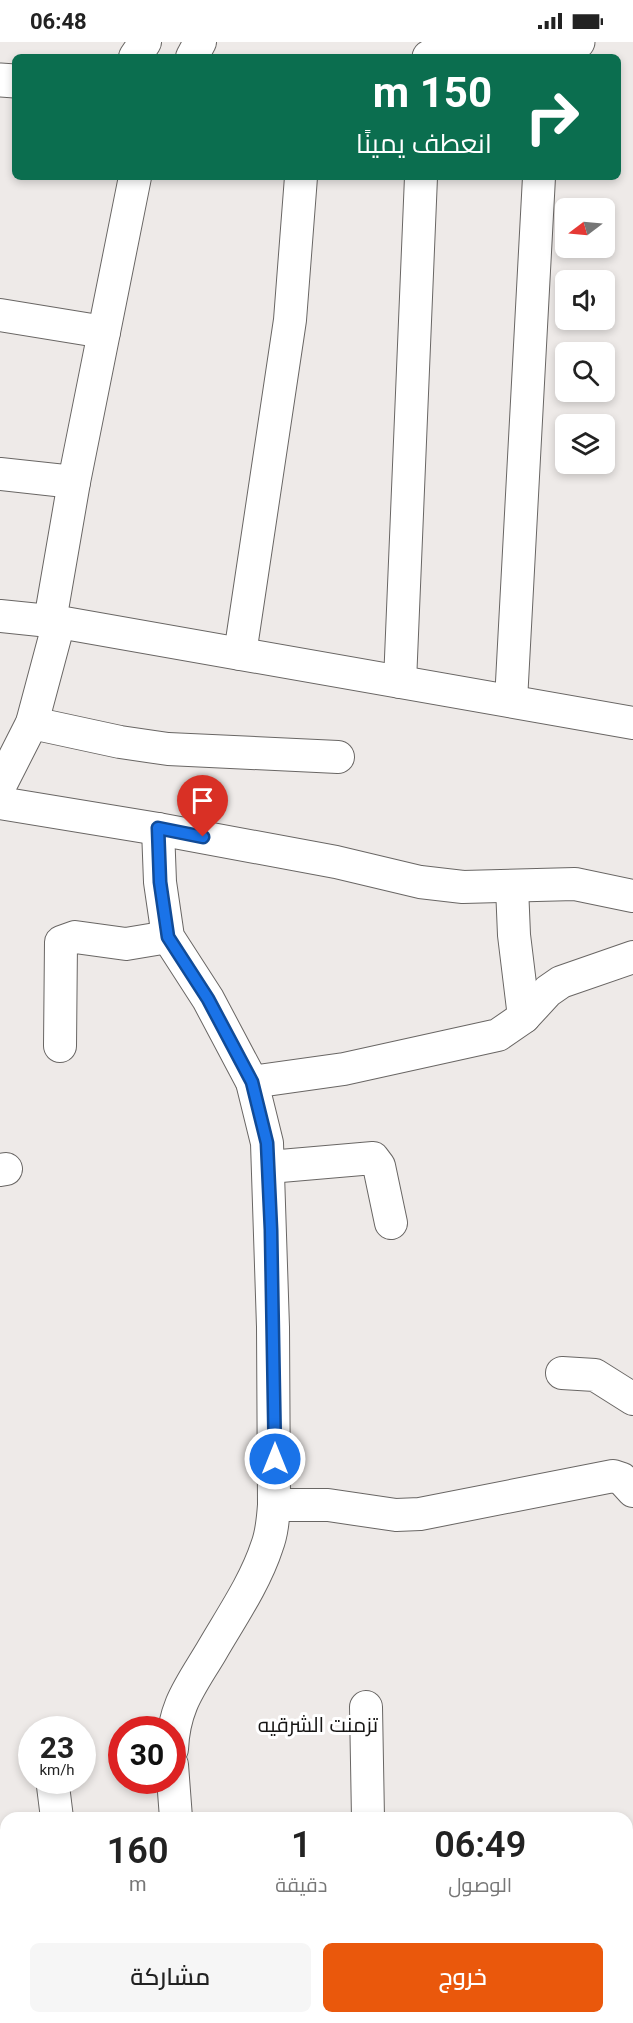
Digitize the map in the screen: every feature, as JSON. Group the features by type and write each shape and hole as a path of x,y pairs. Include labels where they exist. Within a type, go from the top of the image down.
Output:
{"street":[{"path":"441,54 470,47 564,46"},
{"path":"0,786 32,723 55,621 74,482 134,180"},
{"path":"240,654 290,320 300,180"},
{"path":"400,682 421,180"},
{"path":"511,701 539,180"},
{"path":"0,315 104,332"},
{"path":"0,474 74,482"},
{"path":"0,616 55,621 633,723"},
{"path":"32,723 120,742 168,749 338,757"},
{"path":"0,803 158,828 336,862 420,882 463,887 575,884 633,896"},
{"path":"158,828 160,882 168,937 208,999 252,1082 261,1109 269,1167 275,1436 274,1505 268,1544 261,1562 210,1654 193,1677 179,1707 178,1716"},
{"path":"512,887 517,966 524,1017"},
{"path":"60,1046 61,942 75,937 126,944 168,937"},
{"path":"252,1082 344,1069 498,1035 524,1017 548,991 561,982 633,957"},
{"path":"269,1167 373,1158 379,1166 391,1223"},
{"path":"562,1373 595,1375 633,1400"},
{"path":"274,1505 328,1505 396,1515 420,1514 613,1476 622,1479 633,1491"},
{"path":"366,1707 368,1812"},
{"path":"54,1794 56,1812"},
{"path":"174,1794 176,1812"}],"district":[{"name":"تزمنت الشرقيه","path":"318,1725"}],"route":[{"path":"203,837 158,828 163,911 168,937 208,999 235,1048 252,1082 261,1109 269,1167 275,1459"}]}
